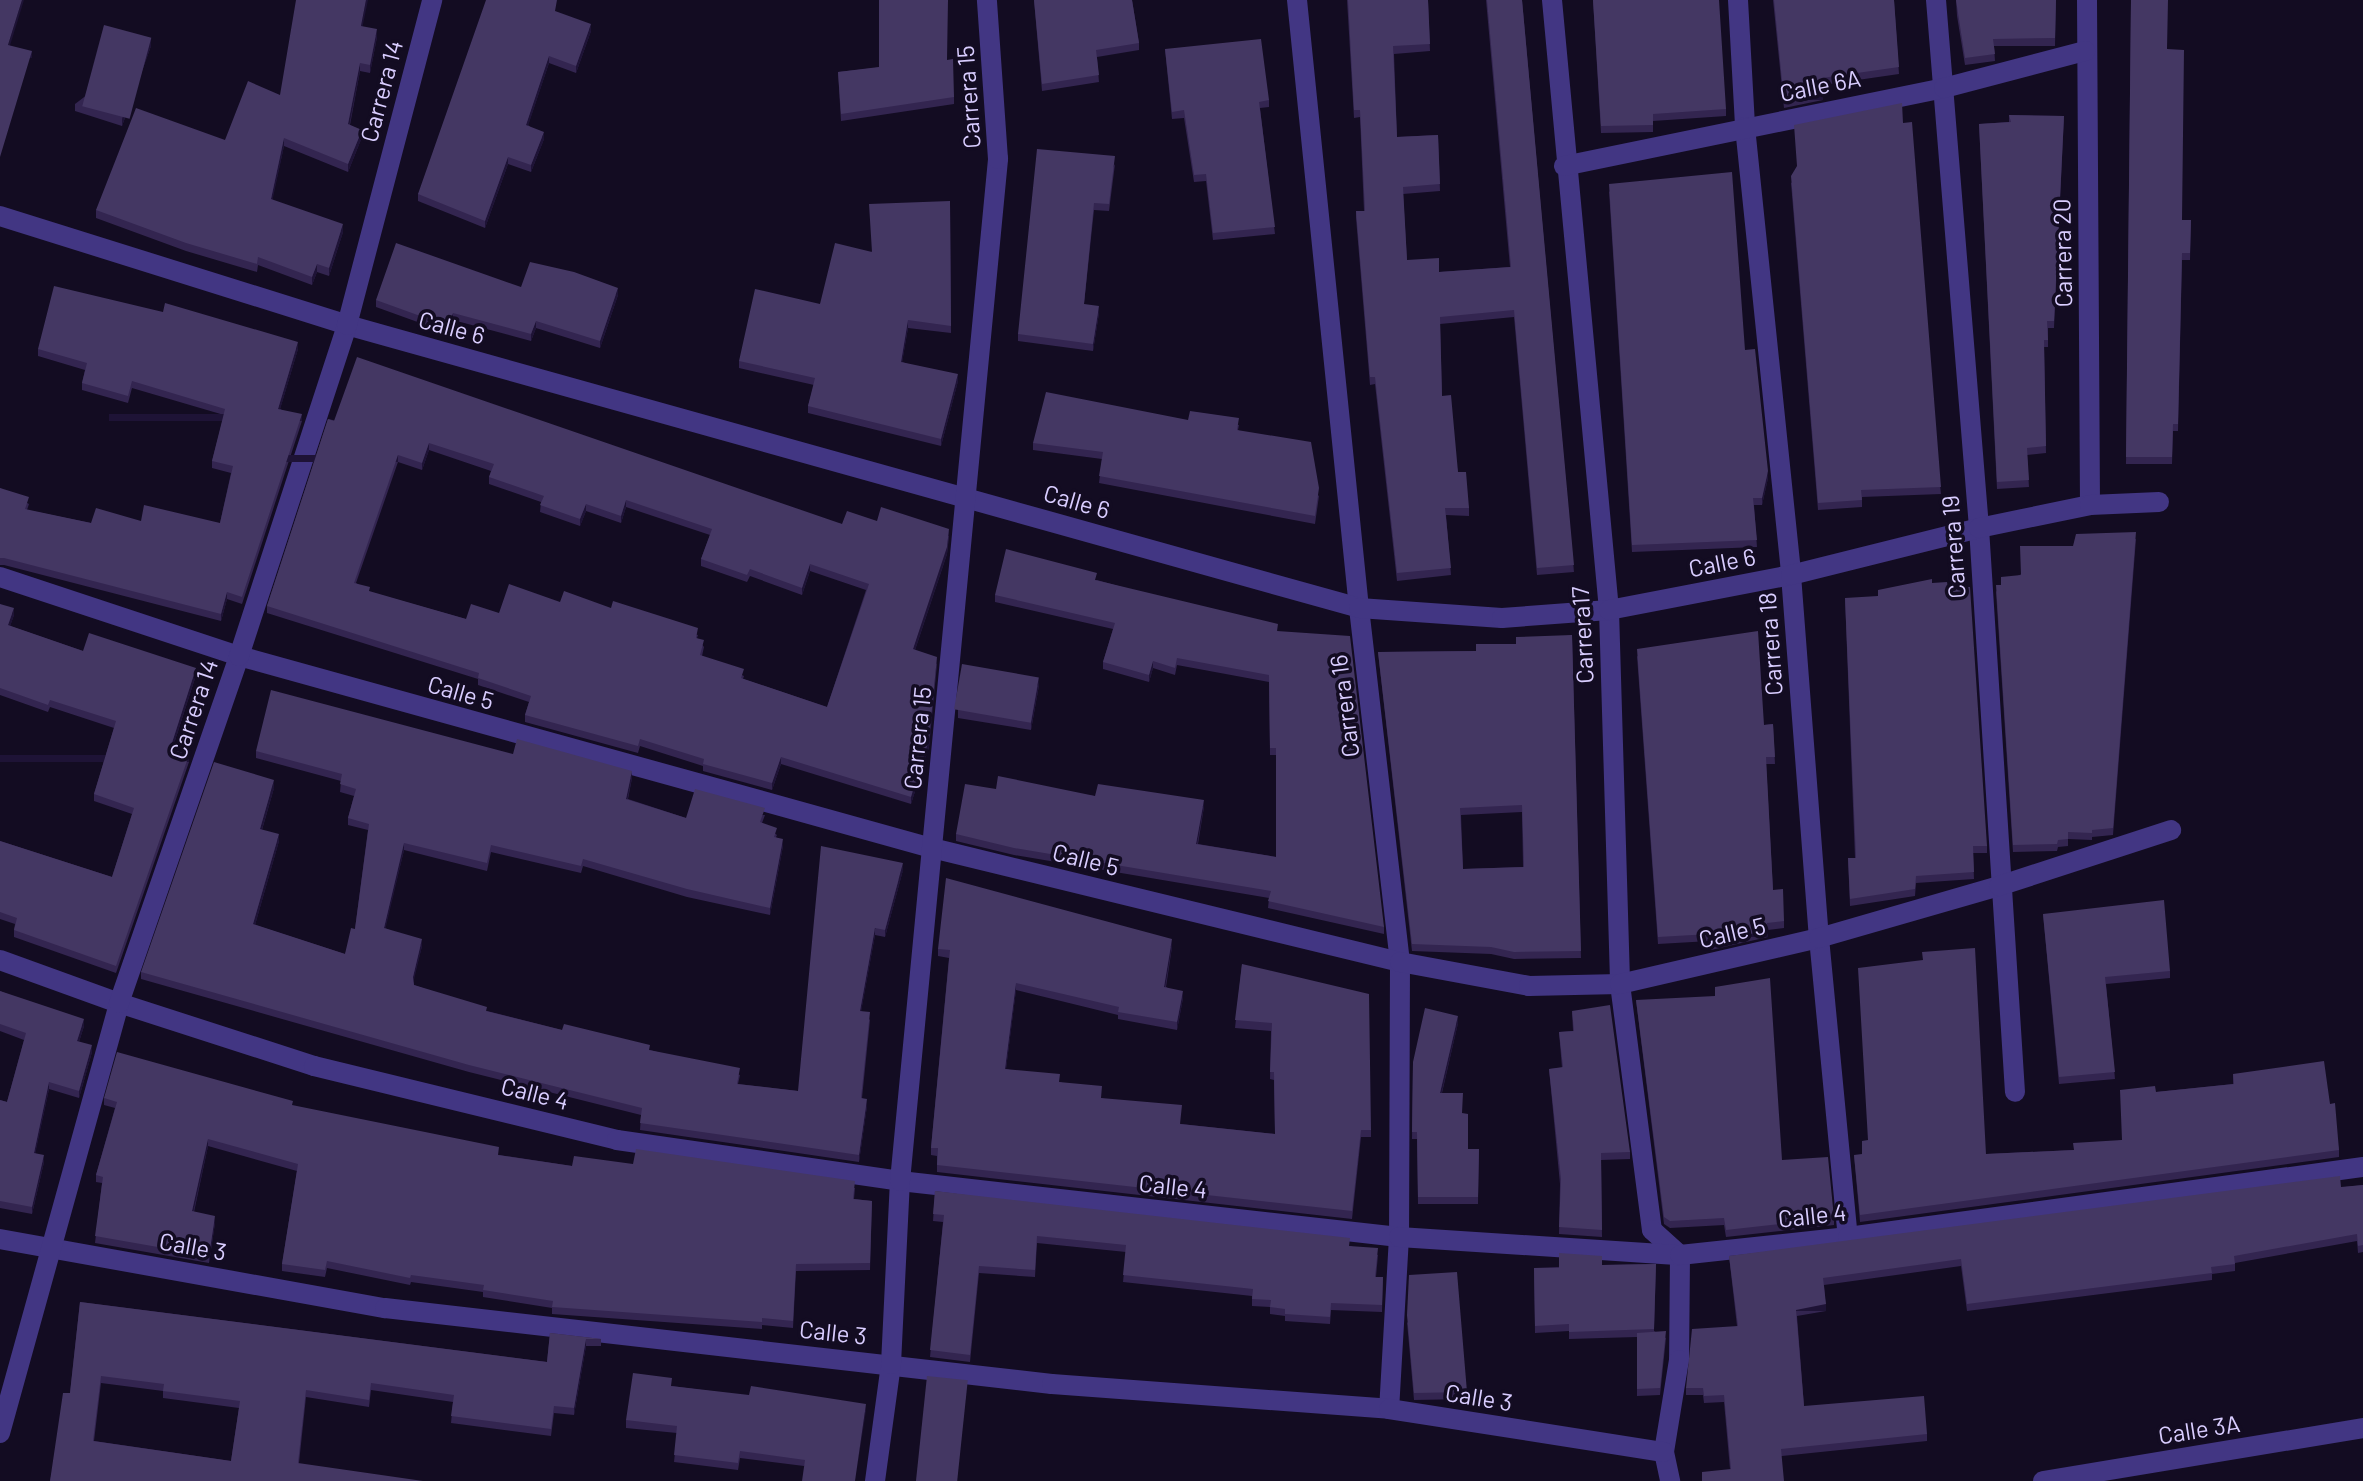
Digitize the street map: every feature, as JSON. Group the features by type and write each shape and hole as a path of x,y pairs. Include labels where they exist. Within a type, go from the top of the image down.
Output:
{"street":[{"name":"Carrera 14","path":"0,1433 49,1246 119,1003 239,656 347,325 432,0"},
{"name":"Carrera 15","path":"875,1481 891,1364 900,1181 998,159 987,0"},
{"name":"Carrera 16","path":"1297,0 1359,608 1400,962 1399,1237 1389,1409"},
{"name":"Carrera17","path":"1552,0 1564,166 1609,610 1620,984 1652,1230 1680,1255"},
{"name":"Carrera 18","path":"1738,0 1745,127 1791,575 1819,938 1848,1237"},
{"name":"Carrera 19","path":"1936,0 1979,528 1999,886 2015,1092"},
{"name":"Carrera 20","path":"2087,0 2090,505"},
{"name":"Calle 6A","path":"1564,166 1944,88 2085,51"},
{"name":"Calle 6","path":"0,216 347,325 1359,608 1502,618 1609,610 1791,575 1979,528 2090,505 2159,502"},
{"name":"Calle 5","path":"0,577 239,656 932,848 1400,962 1529,986 1620,984 1819,938 1999,886 2171,830"},
{"name":"Calle 4","path":"0,960 119,1003 314,1066 617,1140 900,1181 1399,1237 1680,1255 1848,1237 2363,1167"},
{"name":"Calle 3","path":"0,1239 385,1308 1052,1384 1389,1409 1664,1452"},
{"path":"1670,1481 1664,1452 1679,1360 1680,1255"},
{"name":"Calle 3A","path":"2043,1481 2363,1428"}],"building":[{"path":"0,0 22,0 8,45 32,51 0,157"},
{"path":"296,0 366,0 361,26 377,29 370,65 360,63 348,124 362,130 348,164 284,138 271,199 343,224 329,268 317,264 312,277 258,257 257,264 186,243 96,210 136,108 225,140 248,81 280,95"},
{"path":"486,0 557,0 555,11 591,24 576,66 549,56 526,125 544,132 531,165 508,157 485,221 418,194"},
{"path":"879,0 948,0 947,60 953,59 954,97 841,114 838,72 879,67"},
{"path":"1034,0 1132,0 1139,43 1096,50 1099,75 1042,84"},
{"path":"1348,0 1428,0 1430,44 1393,46 1397,137 1438,135 1440,184 1403,187 1407,260 1439,258 1439,272 1511,267 1487,0 1522,0 1574,565 1537,568 1514,310 1440,317 1442,396 1451,395 1458,472 1466,472 1469,508 1445,508 1451,568 1397,573 1375,377 1370,377 1356,211 1365,211 1360,110 1354,110"},
{"path":"1593,0 1719,0 1726,109 1653,114 1653,125 1601,126"},
{"path":"1774,0 1894,0 1899,67 1822,78 1823,93 1784,101"},
{"path":"1956,0 2056,0 2055,38 1993,39 1995,54 1965,58"},
{"path":"2131,0 2168,0 2167,49 2184,50 2182,220 2191,220 2190,253 2182,253 2178,424 2173,424 2172,457 2126,457"},
{"path":"104,25 151,38 130,119 82,106"},
{"path":"1261,39 1269,100 1259,102 1275,227 1213,233 1206,174 1194,175 1184,110 1172,112 1165,49"},
{"path":"1902,103 1903,123 1912,122 1941,487 1861,490 1862,500 1818,503 1791,176 1797,166 1794,125"},
{"path":"2009,115 2064,116 2054,321 2047,321 2048,340 2044,340 2046,446 2027,448 2029,480 1997,482 1979,124 2011,122"},
{"path":"1037,149 1115,156 1109,204 1094,203 1084,304 1099,306 1093,344 1018,334"},
{"path":"1732,172 1745,350 1755,349 1768,471 1762,498 1753,498 1757,540 1632,545 1609,184"},
{"path":"950,201 951,326 908,320 901,362 958,374 941,439 808,406 815,378 739,361 755,289 820,304 835,243 872,252 869,204"},
{"path":"396,243 521,287 530,262 574,272 618,288 600,341 536,321 531,334 453,313 448,326 376,300"},
{"path":"54,286 163,312 165,303 298,342 278,409 302,414 242,597 227,592 221,614 0,558 0,488 29,497 25,509 91,523 96,508 141,521 144,505 220,523 233,466 212,461 225,409 132,381 128,396 82,383 87,363 38,349"},
{"path":"357,357 842,524 847,511 877,521 881,507 949,529 947,547 913,649 937,657 929,740 911,797 781,757 772,783 703,764 704,759 640,739 638,746 525,715 531,696 478,678 479,673 267,606 328,419 334,421","holes":["429,443 494,464 489,477 544,496 540,505 580,519 586,504 621,516 626,500 712,529 701,559 747,575 750,569 802,588 810,564 869,584 827,707 741,678 744,669 700,655 704,640 696,638 698,628 613,601 611,608 564,591 560,602 509,584 499,613 471,604 466,619 369,591 370,587 354,583 398,455 422,463"]},
{"path":"1046,392 1188,420 1190,411 1239,418 1237,430 1311,442 1319,488 1315,516 1099,476 1103,452 1033,443"},
{"path":"2136,532 2113,828 2092,830 2092,833 2068,832 2068,839 2058,840 2057,844 2013,845 1996,585 2001,585 2001,577 2021,575 2020,546 2073,546 2076,534"},
{"path":"1006,549 1097,573 1095,580 1278,624 1277,631 1350,636 1384,927 1268,901 1271,891 1014,848 956,834 965,784 996,789 998,776 1095,796 1098,784 1204,800 1196,844 1276,857 1276,748 1270,748 1269,675 1177,658 1175,668 1153,661 1149,675 1103,662 1115,623 995,595"},
{"path":"1932,579 1932,583 1947,582 1948,588 1970,587 1987,846 1973,846 1974,872 1916,876 1915,889 1850,899 1848,858 1856,858 1845,598 1878,596 1878,590"},
{"path":"0,604 14,608 8,625 83,651 89,633 196,668 170,749 189,755 116,966 14,930 17,918 0,912 0,841 112,877 134,808 94,794 116,721 50,700 48,705 0,688"},
{"path":"1758,631 1764,725 1773,724 1775,757 1766,757 1773,890 1783,889 1784,921 1767,923 1768,930 1711,943 1710,934 1658,937 1637,649"},
{"path":"1572,635 1581,951 1514,952 1491,947 1412,944 1378,652 1476,651 1476,644 1516,644 1516,637","holes":["1522,805 1524,867 1463,869 1460,808"]},
{"path":"962,664 1039,678 1031,723 954,709"},
{"path":"271,690 513,754 517,739 632,771 626,799 686,818 695,789 765,808 760,822 777,828 774,837 783,839 770,908 687,889 583,859 581,866 491,845 487,863 404,843 384,928 422,939 414,985 487,1007 486,1011 562,1030 564,1024 650,1045 649,1050 740,1068 737,1084 798,1091 821,846 903,863 885,930 875,928 860,1011 870,1012 861,1098 867,1099 859,1155 640,1123 642,1108 469,1065 141,972 214,762 274,780 260,829 279,834 253,924 345,954 351,928 355,929 369,824 348,818 356,789 340,784 342,774 256,751"},
{"path":"946,878 1172,939 1164,987 1183,991 1177,1022 1118,1012 1119,1007 1016,983 1005,1069 1060,1074 1059,1082 1102,1086 1101,1098 1182,1105 1180,1124 1275,1134 1274,1072 1270,1072 1272,1023 1235,1020 1242,964 1369,994 1371,1130 1361,1130 1352,1211 937,1165 938,1148 931,1148 950,950 938,949"},
{"path":"2164,900 2170,971 2105,977 2115,1072 2059,1077 2043,914"},
{"path":"1975,948 1986,1154 2074,1150 2073,1143 2122,1140 2120,1090 2155,1086 2156,1092 2234,1084 2233,1074 2324,1061 2330,1104 2335,1103 2339,1150 1860,1215 1854,1155 1862,1154 1862,1141 1868,1140 1858,968 1923,960 1922,952"},
{"path":"1770,978 1782,1160 1828,1157 1834,1218 1726,1230 1724,1218 1670,1221 1664,1217 1636,1000 1715,996 1715,987"},
{"path":"0,991 84,1019 77,1041 92,1045 79,1091 49,1082 34,1153 44,1155 32,1207 0,1201 0,1100 7,1102 26,1033 0,1024"},
{"path":"1610,1005 1630,1152 1601,1153 1602,1230 1559,1227 1561,1179 1549,1069 1563,1067 1559,1032 1574,1031 1572,1011"},
{"path":"1425,1008 1458,1016 1440,1093 1463,1093 1462,1113 1468,1114 1468,1149 1479,1149 1478,1197 1418,1197 1417,1132 1412,1132 1413,1062"},
{"path":"117,1052 293,1101 292,1105 499,1147 498,1155 572,1166 574,1156 633,1164 636,1149 855,1181 853,1199 872,1201 870,1263 796,1264 793,1321 762,1318 762,1322 552,1307 553,1301 483,1290 484,1285 411,1275 410,1278 327,1261 325,1270 282,1264 298,1164 208,1139 192,1211 215,1216 209,1256 95,1236 103,1177 96,1175 117,1102 104,1098"},
{"path":"2340,1176 2341,1187 2363,1185 2363,1245 2358,1246 2357,1234 2234,1256 2235,1264 2211,1267 2212,1273 1967,1304 1961,1259 1823,1278 1826,1304 1796,1310 1804,1406 1924,1396 1927,1434 1781,1449 1784,1481 1702,1481 1702,1472 1731,1469 1724,1395 1704,1396 1703,1388 1686,1388 1692,1329 1738,1326 1729,1256"},
{"path":"935,1191 1350,1238 1349,1246 1378,1248 1375,1277 1383,1277 1382,1305 1331,1303 1330,1317 1285,1314 1285,1309 1270,1307 1271,1300 1252,1299 1253,1289 1123,1275 1126,1245 1037,1236 1035,1270 979,1266 970,1355 930,1350 944,1215 933,1214"},
{"path":"1559,1253 1602,1256 1602,1265 1656,1264 1654,1329 1569,1332 1569,1324 1535,1326 1534,1268 1559,1268"},
{"path":"1457,1272 1467,1392 1414,1393 1407,1315 1409,1275"},
{"path":"80,1302 547,1362 550,1333 601,1339 586,1339 574,1408 554,1406 551,1429 451,1416 454,1395 371,1383 369,1400 306,1390 298,1463 423,1481 50,1481 63,1393 70,1393","holes":["101,1376 164,1384 163,1391 240,1401 231,1461 93,1441"]},
{"path":"1666,1331 1660,1388 1637,1389 1637,1333"},
{"path":"633,1373 672,1378 671,1386 749,1395 751,1386 866,1404 855,1481 802,1481 805,1460 740,1451 738,1463 674,1455 677,1426 626,1420"},
{"path":"927,1376 968,1380 957,1481 916,1481"}]}
